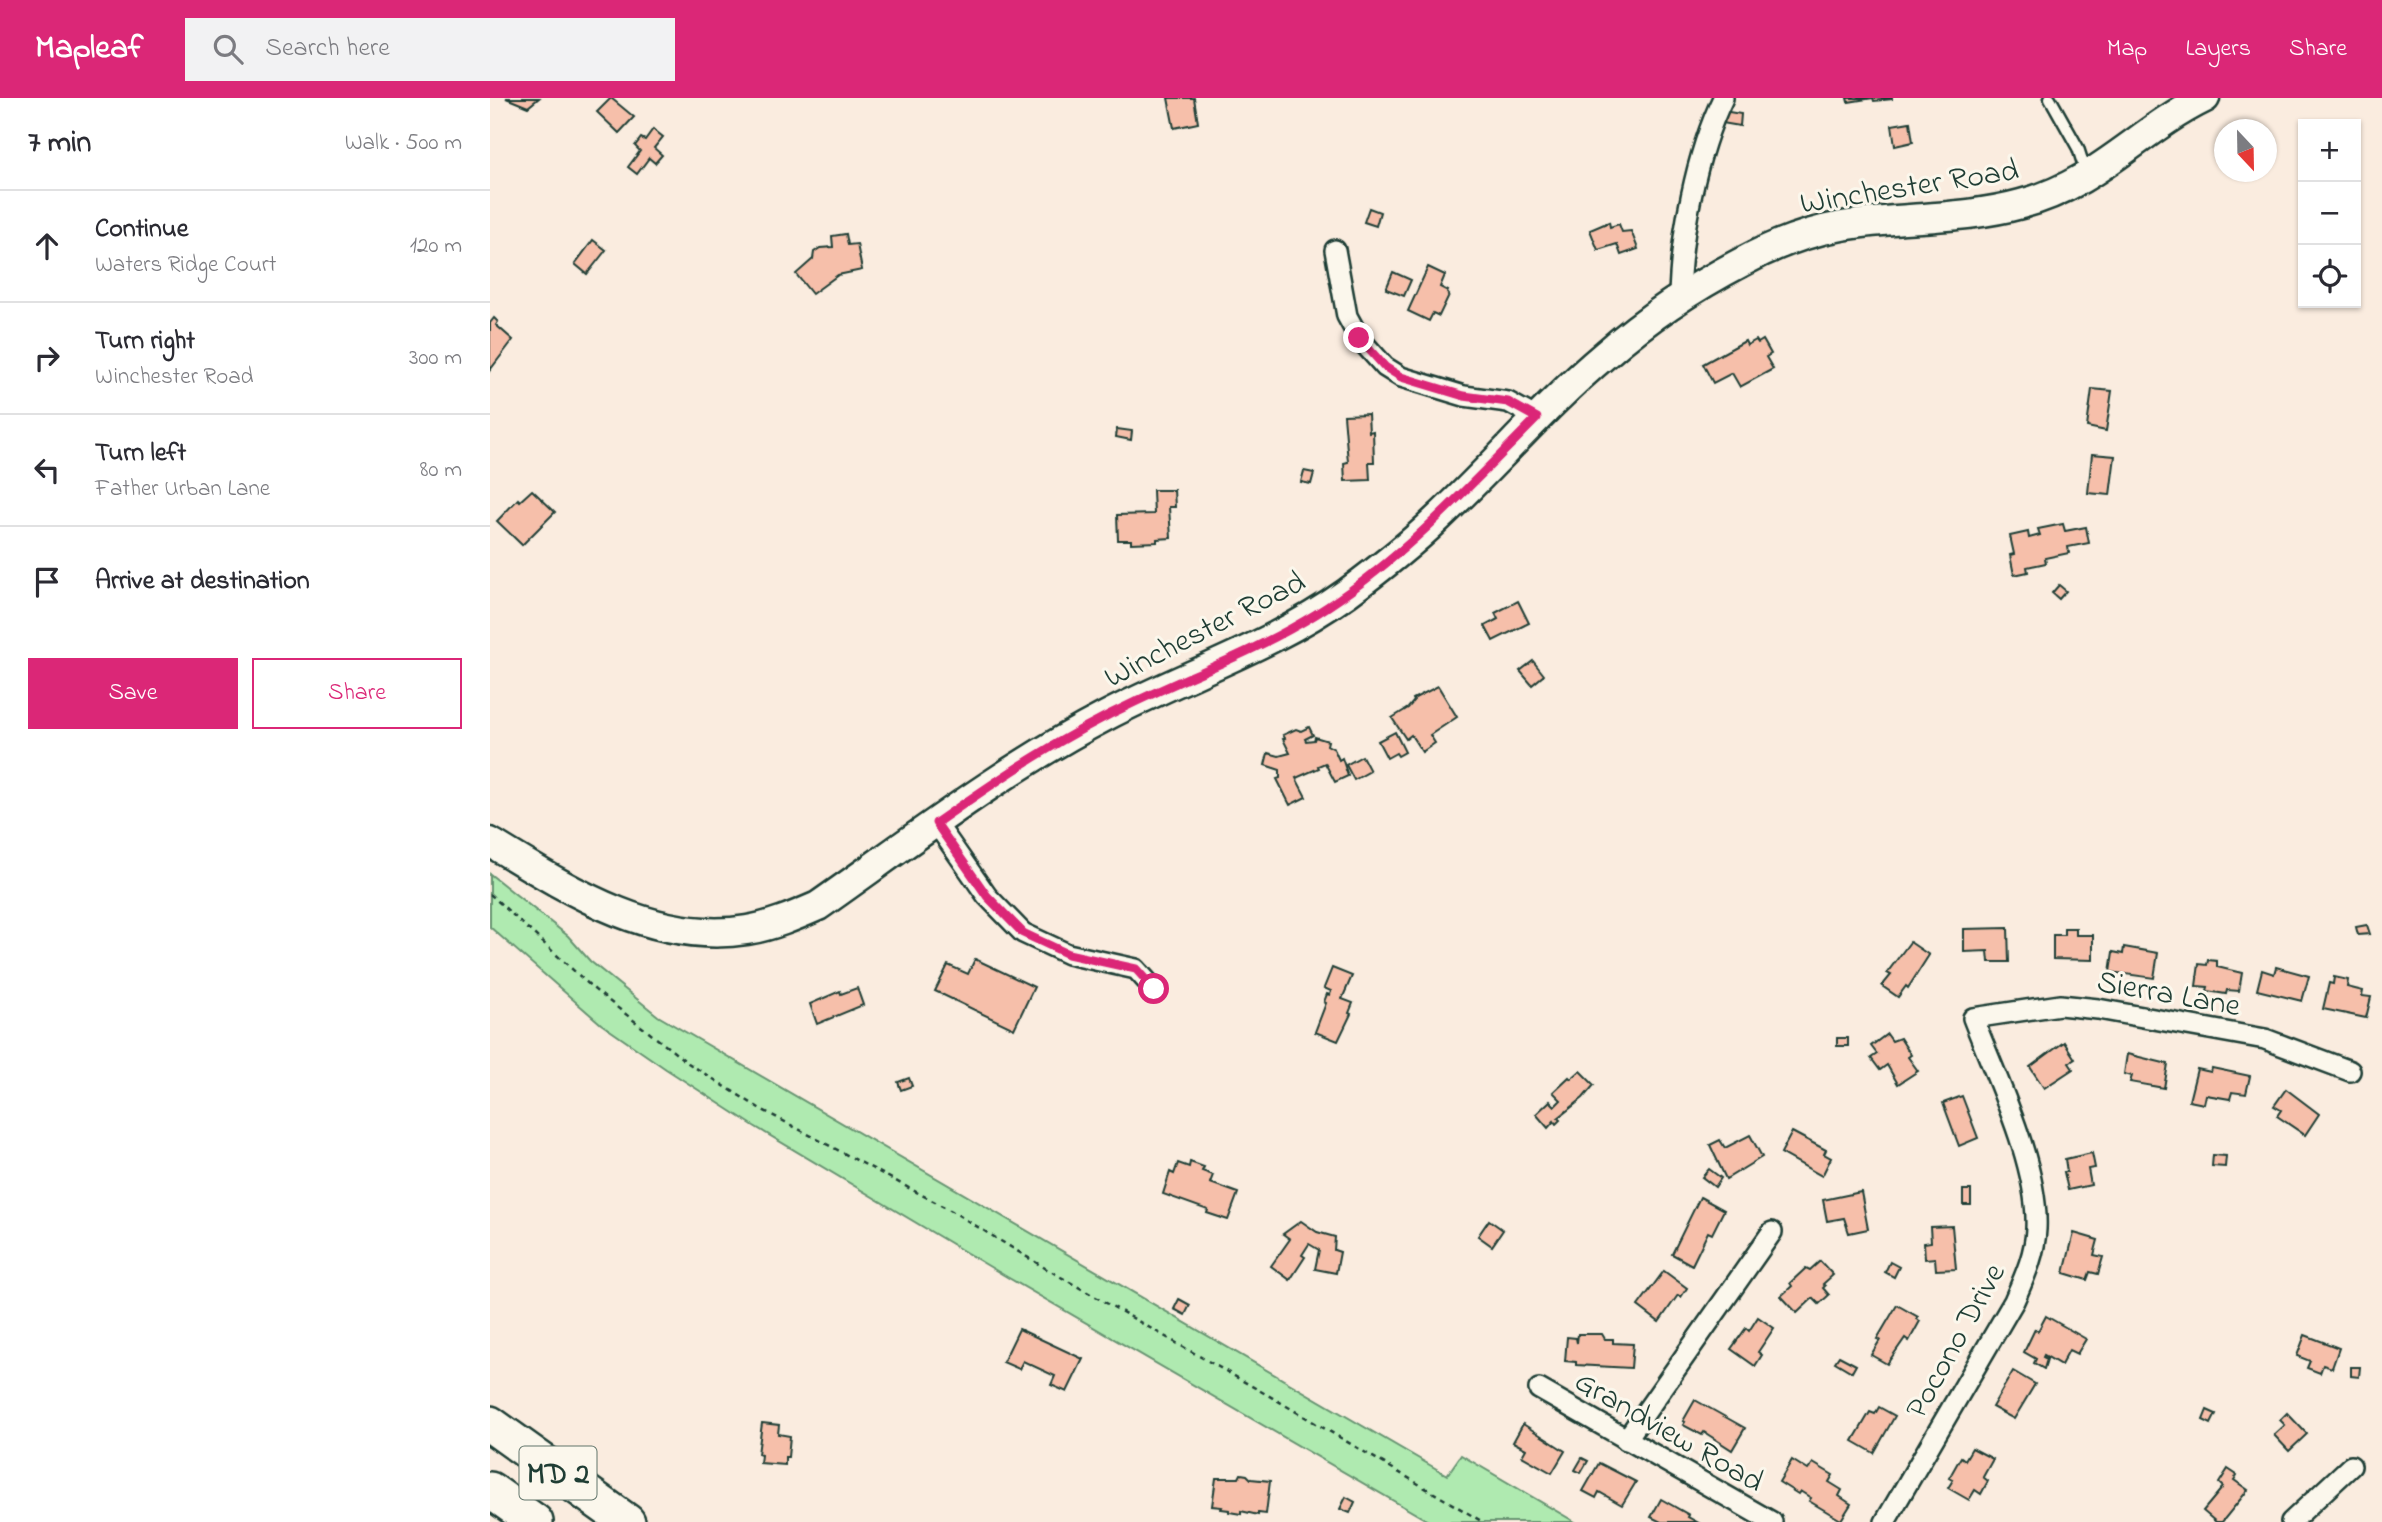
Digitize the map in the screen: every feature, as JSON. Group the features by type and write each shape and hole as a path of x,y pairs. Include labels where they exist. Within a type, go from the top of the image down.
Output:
{"highway":[{"name":"MD 2","path":"490,1424 627,1522"},
{"name":"MD 2","path":"490,1490 535,1522"}],"street":[{"path":"1679,299 1680,261 1696,179 1723,98"},
{"name":"Winchester Road","path":"490,842 572,890 636,918 681,931 724,932 770,925 818,906 1020,766 1073,734 1136,701 1245,653 1317,614 1420,536 1602,357 1679,299 1742,262 1813,233 1844,226 2000,209 2047,196 2088,177 2171,111 2205,98"},
{"path":"1335,250 1347,316 1359,338 1385,367 1401,377 1464,396 1508,402 1537,418"},
{"path":"936,823 987,896 1023,933 1068,954 1136,969 1154,989"},
{"name":"Sierra Lane","path":"1973,1018 2060,1005 2098,1009 2265,1039 2350,1071"},
{"name":"Pocono Drive","path":"1885,1522 2014,1301 2031,1262 2036,1230 2029,1167 1973,1018"},
{"path":"1626,1440 1772,1232"},
{"name":"Grandview Road","path":"1539,1390 1772,1522"},
{"path":"2291,1522 2351,1466"}],"lane":[{"path":"2050,98 2078,148 2088,177"}],"path":[{"path":"490,894 595,990 688,1063 759,1108 950,1210 1483,1522"}],"green space":[{"path":"490,874 568,936 590,961 658,1016 1447,1475 1461,1455 1575,1522 1430,1522 1007,1277 754,1126 601,1024 490,927"}],"building":[{"path":"506,98 539,98 528,107"},
{"path":"611,98 634,117 619,133 597,112"},
{"path":"1168,98 1194,98 1198,123 1174,128"},
{"path":"1847,98 1873,98 1848,102"},
{"path":"1873,98 1892,98 1892,99 1874,101"},
{"path":"1723,111 1741,114 1740,126 1722,123"},
{"path":"1910,122 1913,142 1895,146 1892,125"},
{"path":"653,129 663,137 654,148 662,155 655,163 649,158 637,174 628,167 640,151 635,146 641,138 645,140"},
{"path":"1369,208 1380,212 1376,226 1364,222"},
{"path":"1609,222 1610,227 1619,224 1622,232 1631,231 1638,249 1621,255 1617,244 1598,250 1590,230"},
{"path":"846,234 848,245 857,244 862,270 838,275 812,294 796,274 813,259 814,252 820,248 833,247 832,236"},
{"path":"593,240 606,250 587,274 575,264"},
{"path":"1428,267 1445,275 1440,287 1448,291 1449,295 1439,316 1433,313 1429,321 1408,311"},
{"path":"1393,272 1411,280 1404,296 1386,289"},
{"path":"494,318 498,322 496,325 513,340 490,370 490,323"},
{"path":"1756,340 1758,343 1763,340 1771,354 1766,357 1773,369 1740,387 1732,373 1713,383 1703,364 1745,341 1747,345"},
{"path":"2092,389 2112,391 2106,431 2087,427"},
{"path":"1368,414 1369,432 1373,431 1374,462 1369,462 1370,480 1345,481 1344,463 1348,462 1344,415"},
{"path":"1117,429 1132,431 1131,440 1116,437"},
{"path":"2092,454 2115,456 2110,495 2088,493"},
{"path":"1304,471 1314,473 1311,484 1301,482"},
{"path":"532,490 555,512 522,545 497,521 518,499 520,501"},
{"path":"1153,490 1174,490 1175,507 1169,507 1171,538 1157,539 1157,542 1131,543 1131,540 1118,540 1117,515 1154,514"},
{"path":"2063,524 2065,531 2086,527 2089,543 2068,547 2069,553 2045,558 2046,563 2027,567 2028,572 2014,575 2010,555 2014,554 2010,536 2028,532 2029,538 2040,535 2038,529"},
{"path":"2059,585 2066,591 2059,599 2052,593"},
{"path":"1518,601 1529,623 1493,641 1485,626 1498,619 1495,613"},
{"path":"1533,661 1544,675 1532,685 1520,671"},
{"path":"1438,686 1457,717 1430,735 1435,743 1422,752 1411,735 1406,739 1392,718 1408,708 1413,699"},
{"path":"1309,727 1313,735 1305,739 1306,741 1314,740 1315,737 1328,741 1327,745 1334,749 1339,760 1342,758 1348,776 1335,782 1325,763 1318,766 1319,768 1296,778 1306,797 1290,805 1277,779 1280,778 1280,770 1265,765 1268,753 1279,756 1290,753 1283,735"},
{"path":"1395,732 1405,752 1387,758 1378,741"},
{"path":"1362,756 1370,771 1354,780 1346,765"},
{"path":"2367,925 2370,934 2358,935 2356,927"},
{"path":"2008,928 2009,962 1989,962 1988,951 1964,952 1964,929"},
{"path":"2064,928 2076,928 2076,935 2093,935 2093,960 2053,959 2053,935 2064,935"},
{"path":"1910,942 1929,955 1908,988 1906,986 1898,997 1882,986 1891,975 1887,973"},
{"path":"2124,947 2158,953 2154,978 2110,972 2113,952 2123,954"},
{"path":"975,959 1034,987 1014,1029 935,991 948,965 968,974"},
{"path":"2208,960 2217,961 2217,967 2242,973 2239,991 2227,990 2226,994 2207,991 2208,987 2196,986 2199,964 2207,965"},
{"path":"2276,967 2309,976 2302,1001 2257,990 2262,970 2274,974"},
{"path":"1332,968 1352,976 1342,999 1353,1003 1349,1013 1351,1014 1338,1041 1315,1032 1327,994 1330,995 1331,991 1324,988"},
{"path":"2334,977 2348,980 2347,987 2363,991 2362,996 2371,997 2366,1018 2323,1009 2329,983 2333,984"},
{"path":"857,988 863,1005 817,1024 810,1004 840,991 841,994"},
{"path":"1887,1034 1892,1041 1900,1038 1918,1071 1898,1084 1887,1065 1880,1070 1871,1058 1877,1054 1871,1046"},
{"path":"1837,1038 1848,1038 1848,1046 1837,1046"},
{"path":"2064,1042 2075,1059 2069,1063 2073,1069 2044,1088 2030,1067"},
{"path":"2127,1054 2168,1064 2164,1088 2130,1082 2132,1076 2124,1074"},
{"path":"2212,1068 2250,1076 2246,1094 2232,1092 2230,1099 2206,1095 2204,1104 2189,1101 2197,1069 2211,1072"},
{"path":"1580,1071 1594,1085 1583,1098 1558,1118 1560,1120 1556,1124 1554,1121 1548,1128 1536,1114 1550,1101 1555,1106 1561,1100 1553,1092"},
{"path":"909,1078 912,1086 901,1090 898,1082"},
{"path":"2286,1089 2319,1114 2305,1135 2277,1116 2281,1110 2274,1106"},
{"path":"1962,1096 1978,1138 1959,1146 1943,1103"},
{"path":"1792,1132 1826,1150 1824,1154 1831,1158 1822,1176 1781,1153"},
{"path":"1750,1135 1762,1157 1726,1179 1710,1145 1720,1140 1725,1148"},
{"path":"2092,1153 2095,1168 2088,1169 2091,1185 2068,1190 2064,1172 2067,1172 2065,1159"},
{"path":"2213,1155 2226,1156 2225,1167 2212,1166"},
{"path":"1190,1162 1204,1167 1202,1171 1213,1175 1210,1183 1238,1193 1228,1220 1163,1194 1170,1172 1174,1174 1178,1163 1189,1167"},
{"path":"1709,1169 1721,1178 1715,1187 1702,1177"},
{"path":"1963,1190 1971,1190 1971,1205 1963,1205"},
{"path":"1861,1192 1868,1229 1849,1233 1844,1218 1827,1221 1823,1200"},
{"path":"1700,1197 1724,1210 1712,1234 1708,1232 1692,1265 1672,1254"},
{"path":"1489,1220 1503,1230 1492,1246 1478,1236"},
{"path":"1301,1221 1317,1232 1335,1237 1334,1250 1340,1252 1336,1273 1315,1269 1319,1250 1309,1244 1302,1255 1305,1257 1290,1280 1271,1266 1290,1239 1283,1234"},
{"path":"1952,1226 1956,1269 1936,1270 1935,1258 1925,1259 1924,1243 1931,1242 1930,1227"},
{"path":"2074,1233 2098,1240 2094,1255 2103,1257 2098,1274 2090,1272 2087,1280 2064,1273"},
{"path":"1820,1261 1833,1275 1823,1284 1829,1295 1819,1304 1813,1298 1797,1313 1781,1296 1806,1268 1810,1270"},
{"path":"1890,1262 1899,1267 1894,1277 1885,1272"},
{"path":"1664,1271 1687,1288 1681,1297 1678,1295 1659,1322 1638,1306"},
{"path":"1179,1299 1190,1305 1185,1315 1174,1309"},
{"path":"1897,1305 1918,1317 1920,1321 1909,1341 1905,1338 1887,1364 1871,1355"},
{"path":"2046,1316 2086,1339 2077,1354 2069,1350 2061,1365 2044,1355 2047,1359 2044,1369 2034,1363 2036,1359 2024,1352 2035,1329 2038,1331"},
{"path":"1758,1317 1774,1328 1758,1352 1762,1355 1755,1366 1731,1349 1746,1328 1749,1331"},
{"path":"1019,1329 1083,1359 1067,1392 1051,1385 1055,1376 1023,1361 1019,1369 1003,1362"},
{"path":"1578,1334 1602,1334 1605,1339 1613,1339 1613,1343 1633,1344 1631,1368 1576,1365 1576,1362 1565,1361 1567,1337 1576,1338 1577,1343"},
{"path":"2305,1335 2339,1348 2332,1368 2323,1365 2320,1373 2307,1368 2310,1361 2297,1356"},
{"path":"1839,1356 1856,1365 1852,1372 1835,1362"},
{"path":"2351,1367 2360,1367 2359,1377 2351,1376"},
{"path":"2013,1371 2035,1384 2014,1419 1992,1407"},
{"path":"1695,1400 1745,1428 1732,1450 1704,1432 1702,1435 1683,1425"},
{"path":"1879,1407 1895,1416 1874,1453 1853,1441 1870,1412 1875,1414"},
{"path":"2207,1410 2216,1414 2211,1424 2203,1420"},
{"path":"2287,1413 2307,1434 2289,1451 2274,1435 2285,1425 2280,1420"},
{"path":"762,1423 779,1425 778,1434 790,1436 785,1465 760,1463 761,1455 758,1454"},
{"path":"1523,1424 1565,1451 1552,1473 1522,1456 1526,1449 1513,1442"},
{"path":"1972,1448 1993,1459 1983,1477 1988,1481 1981,1494 1975,1490 1969,1500 1948,1488 1953,1480 1949,1478 1961,1457 1965,1460"},
{"path":"1582,1458 1588,1461 1581,1473 1575,1470"},
{"path":"1792,1460 1808,1470 1813,1463 1833,1475 1829,1482 1842,1490 1839,1496 1851,1504 1841,1520 1809,1501 1811,1498 1800,1491 1798,1494 1779,1482"},
{"path":"1599,1463 1636,1482 1622,1505 1599,1492 1596,1498 1583,1491"},
{"path":"2228,1469 2237,1475 2234,1480 2248,1490 2222,1522 2216,1522 2203,1511 2223,1487 2219,1483"},
{"path":"1241,1474 1251,1479 1270,1481 1266,1514 1241,1511 1241,1514 1212,1506 1216,1478 1239,1478"},
{"path":"1346,1497 1355,1502 1350,1513 1340,1509"},
{"path":"1661,1499 1697,1522 1661,1522 1651,1517"}],"route":[{"path":"1154,989 1136,969 1068,954 1023,933 987,896 936,823 1020,766 1107,715 1245,653 1317,614 1420,536 1537,418 1508,402 1464,396 1401,377 1385,367 1359,338"}]}
